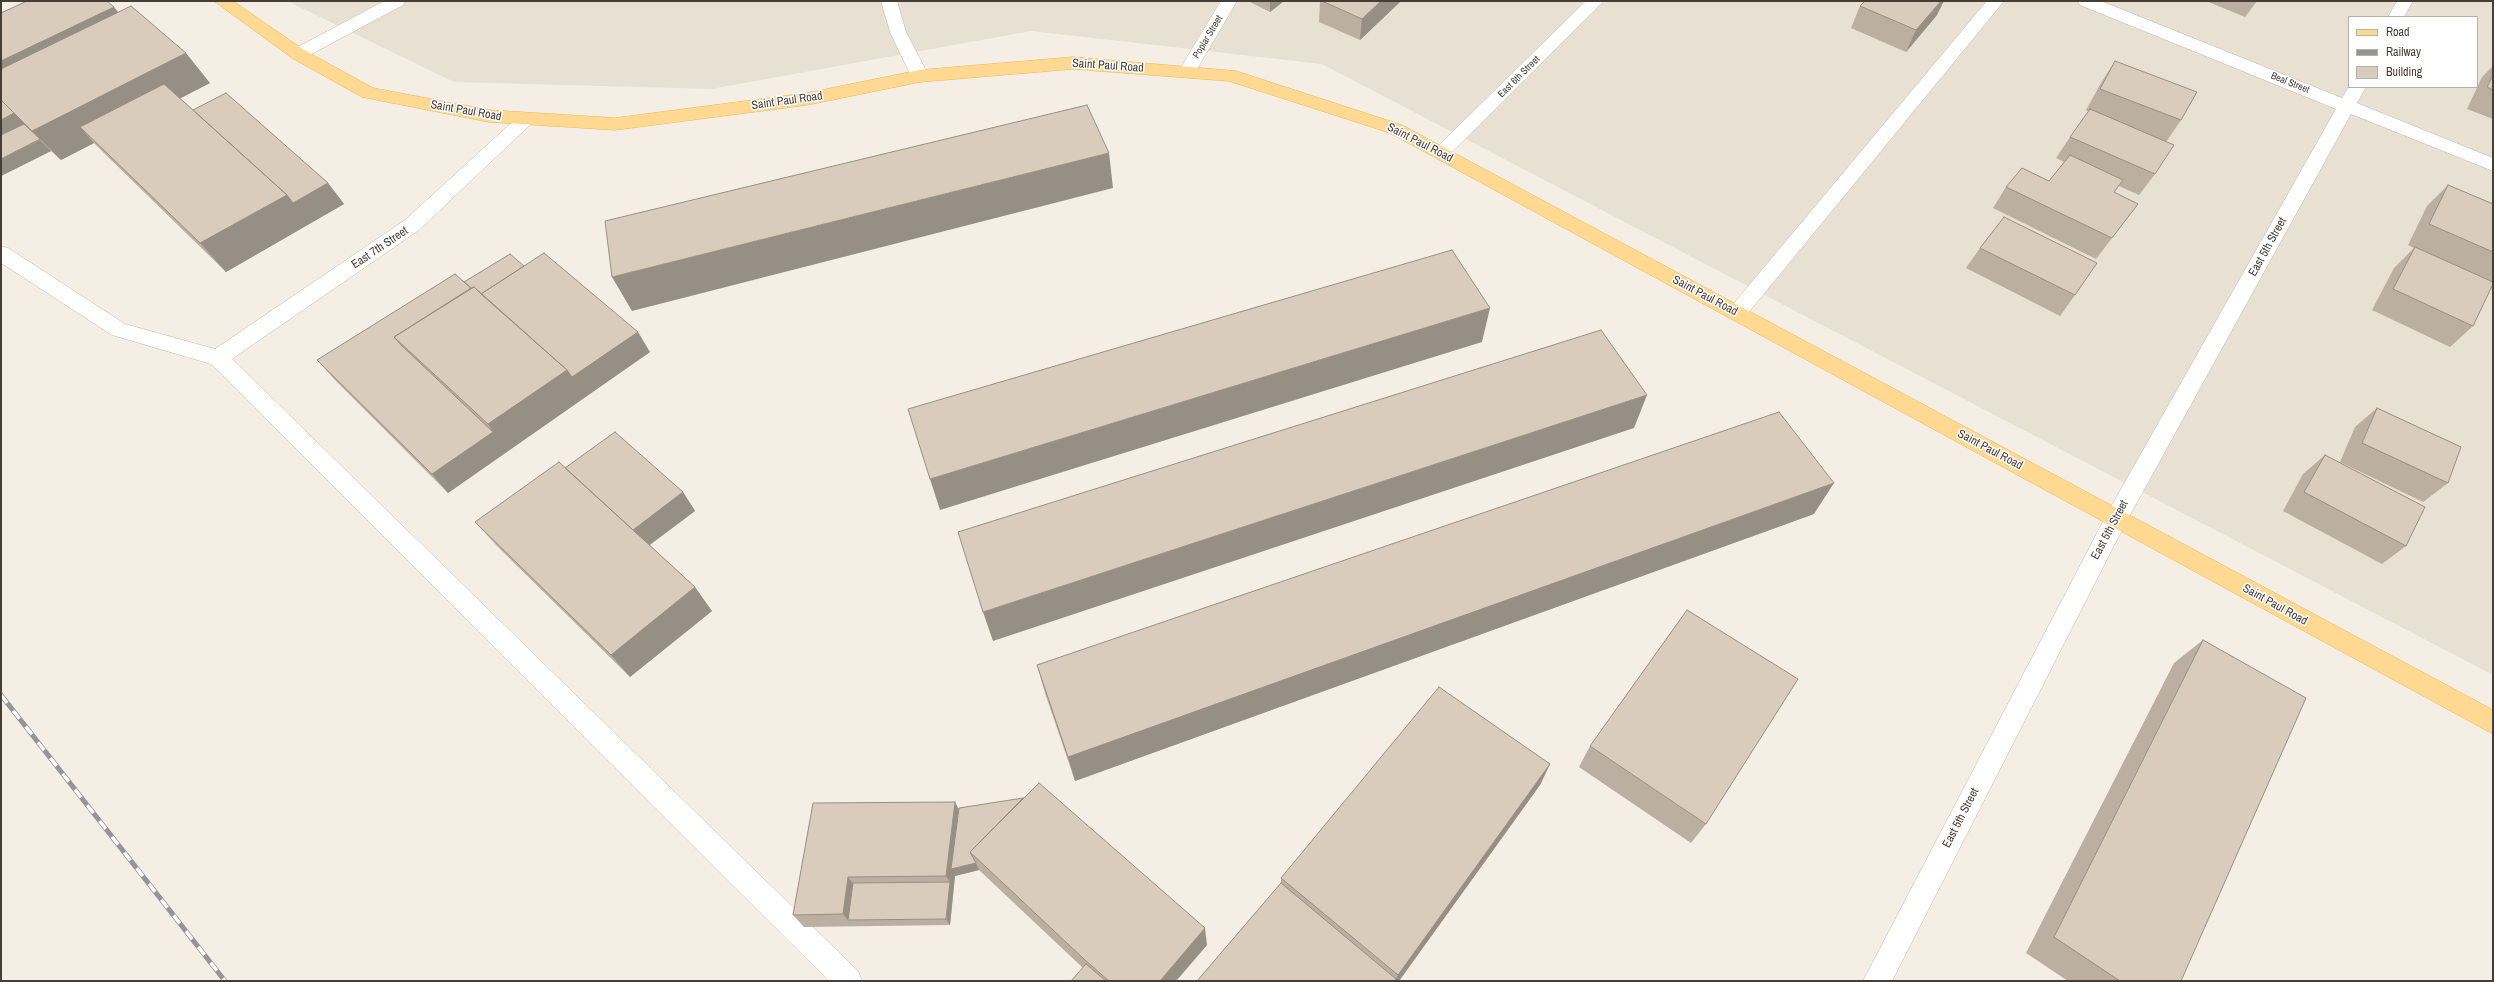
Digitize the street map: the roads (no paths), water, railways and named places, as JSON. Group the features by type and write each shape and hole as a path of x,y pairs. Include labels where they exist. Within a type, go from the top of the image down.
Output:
{"main road":[{"name":"Saint Paul Road","path":"222,1 298,54 368,92 489,116 526,119 614,124 807,99 920,76 1073,63 1187,72 1238,78 1396,129 2493,723"}],"street":[{"path":"298,54 397,1"},
{"path":"889,1 898,32 920,76"},
{"name":"Poplar Street","path":"1187,72 1229,1"},
{"name":"East 6th Street","path":"1442,154 1596,1"},
{"path":"1737,313 1996,1"},
{"name":"Beal Street","path":"2086,1 2493,165"},
{"path":"2397,16 2405,1"},
{"name":"East 5th Street","path":"1877,981 2116,519 2356,88"},
{"name":"East 7th Street","path":"218,358 412,225 526,119"},
{"path":"1,253 119,330 218,358 848,981"}],"railway":[{"path":"1,695 225,981"}]}
